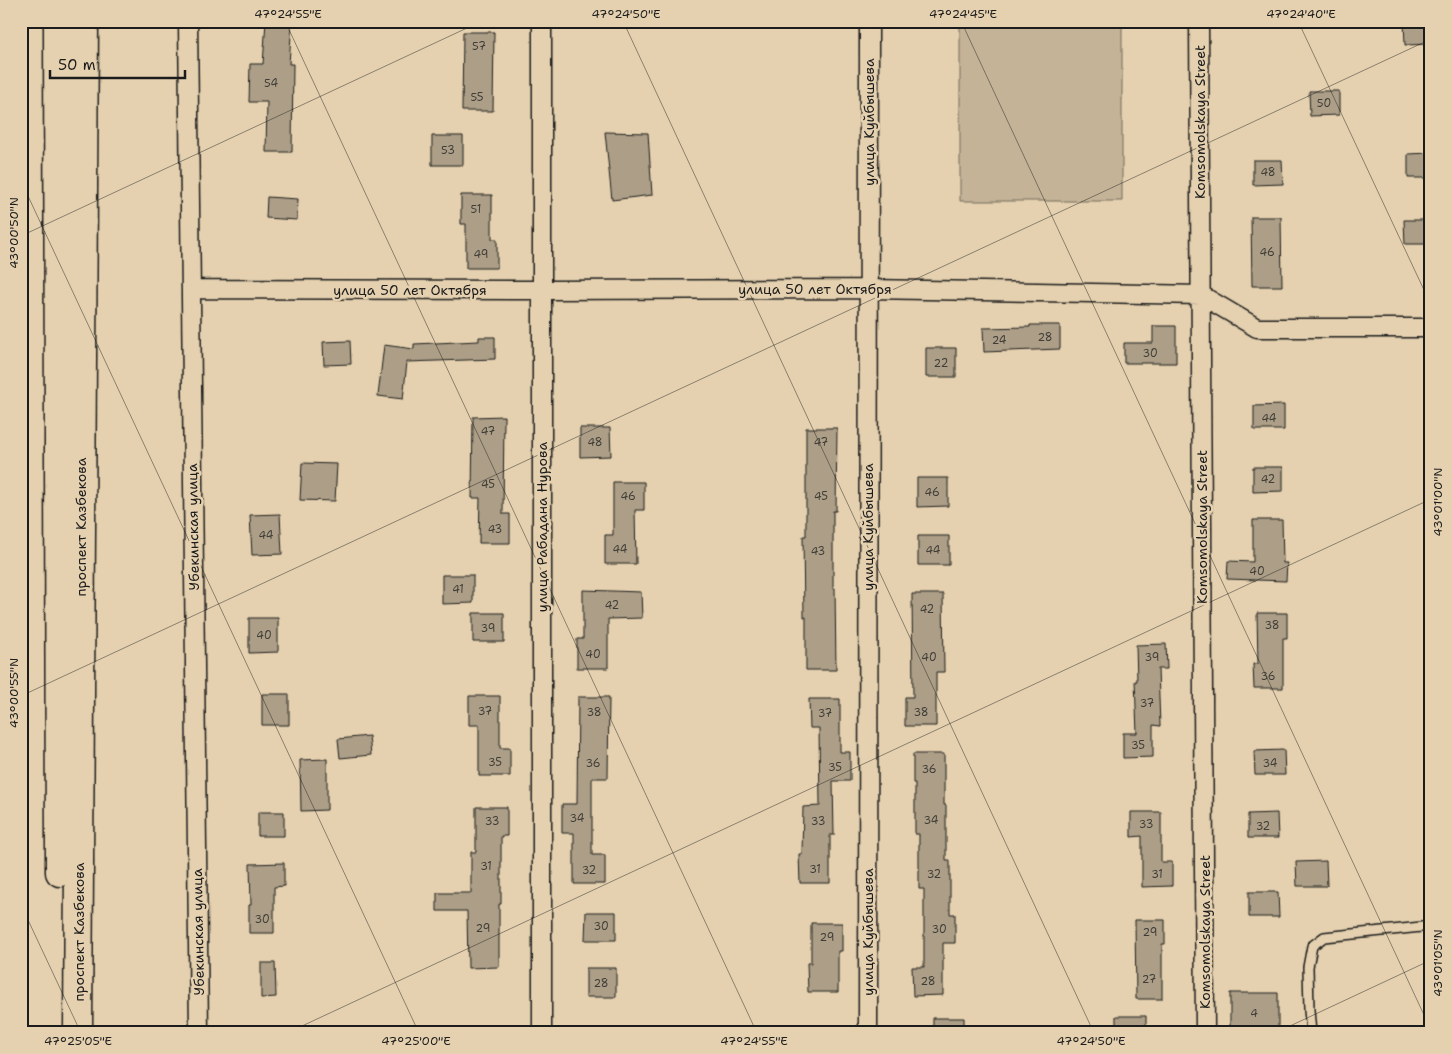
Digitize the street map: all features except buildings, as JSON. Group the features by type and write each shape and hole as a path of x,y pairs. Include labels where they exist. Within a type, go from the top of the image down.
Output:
{"highway":[{"name":"проспект Казбекова","path":"58,21 61,1033"},
{"name":"проспект Казбекова","path":"78,1033 84,21"}],"street":[{"name":"Убекинская улица","path":"188,21 199,1033"},
{"name":"улица Рабадана Нурова","path":"542,21 542,1033"},
{"name":"улица Куйбышева","path":"868,1033 869,21"},
{"name":"Komsomolskaya Street","path":"1199,21 1205,1033"},
{"name":"улица 50 лет Октября","path":"191,289 541,290 869,288 1201,295 1257,328 1431,328"}],"lane":[{"path":"1311,1033 1308,967 1312,946 1324,936 1431,926"}],"shaded area":[{"path":"960,21 1122,21 1122,201 960,201"}]}
